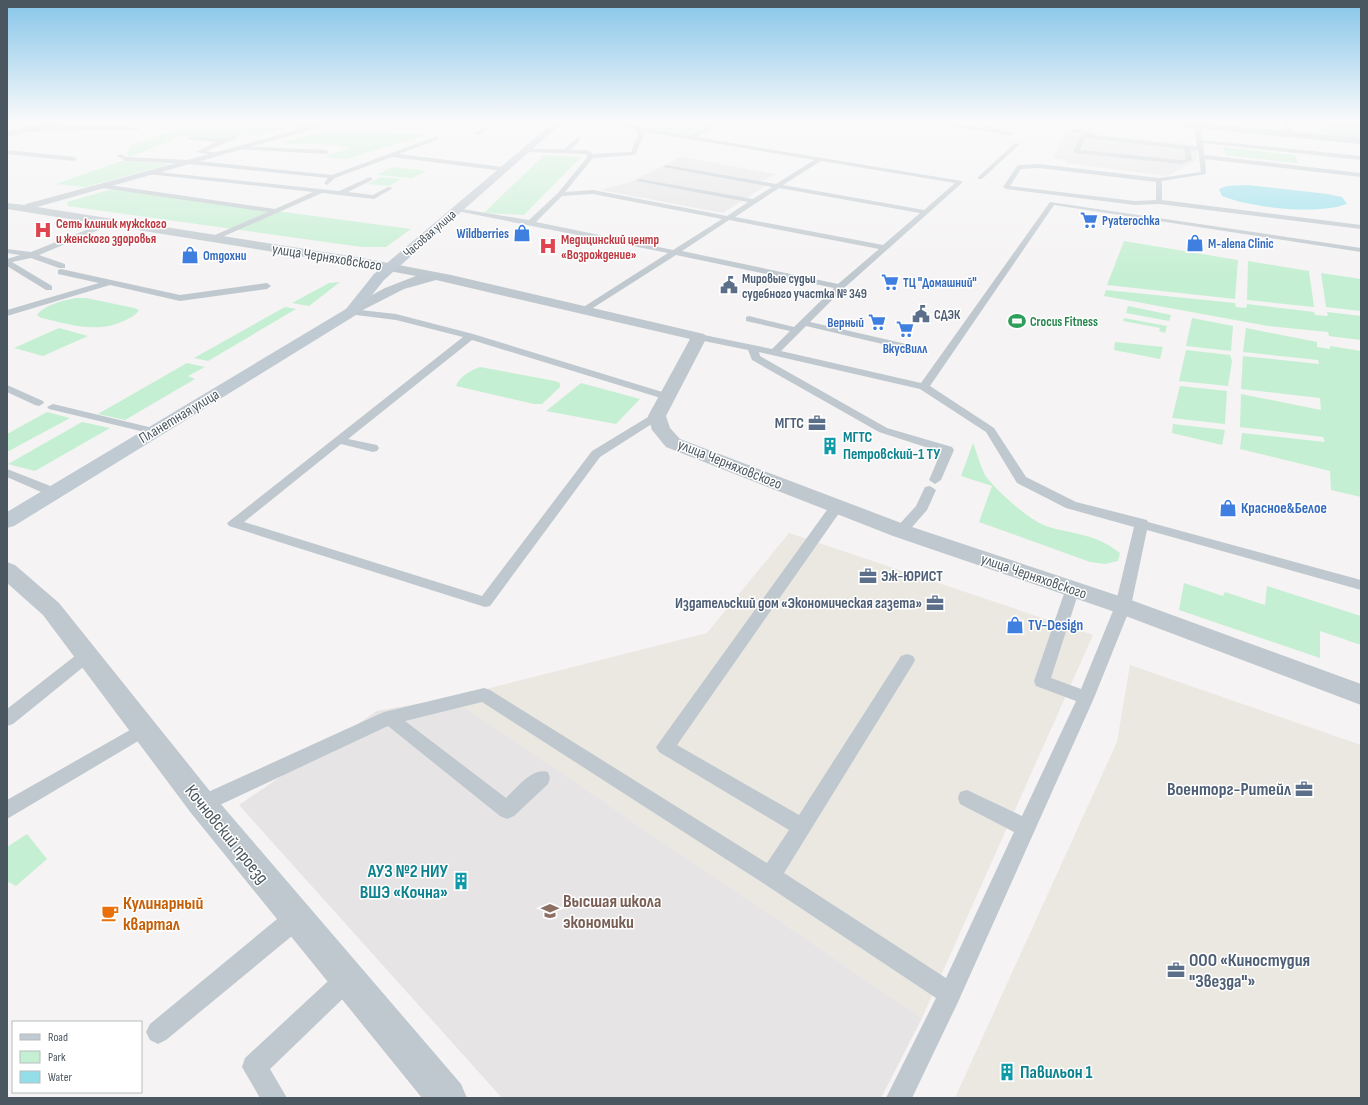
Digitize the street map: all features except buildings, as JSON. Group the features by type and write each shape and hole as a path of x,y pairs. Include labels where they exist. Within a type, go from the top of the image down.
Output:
{"street":[{"path":"24,208 147,174"},
{"name":"Часовая улица","path":"390,267 499,174"},
{"name":"улица Черняховского","path":"7,206 390,267 445,278 699,337"},
{"name":"Планетная улица","path":"351,312 379,276 390,267"},
{"name":"Планетная улица","path":"7,521 351,312 399,287 423,279 445,278"},
{"path":"657,416 699,337"},
{"name":"улица Черняховского","path":"657,416 661,430 673,443 901,531 1124,606 1361,695"},
{"name":"Кочновский проезд","path":"7,570 51,609 202,804 447,1098"}],"lane":[{"path":"154,174 374,197 390,188"},
{"path":"309,174 334,176 340,174"},
{"path":"530,223 560,194 577,174"},
{"path":"705,174 926,212"},
{"path":"585,310 797,174"},
{"path":"774,352 840,287 960,182 909,174"},
{"path":"980,178 985,174"},
{"path":"1014,174 1006,187 1136,203 1159,202 1361,227"},
{"path":"1104,174 1159,180 1200,174"},
{"path":"213,239 278,212 321,191 334,176"},
{"path":"339,193 370,179"},
{"path":"1159,180 1159,202"},
{"path":"640,181 754,201"},
{"path":"102,186 278,212"},
{"path":"560,194 593,192 885,248"},
{"path":"924,387 1052,203 1361,250"},
{"path":"456,210 530,223 840,287"},
{"path":"7,262 32,255 114,222"},
{"path":"7,250 32,255 62,269 110,283 180,298 267,286"},
{"path":"7,262 49,288"},
{"path":"7,313 110,283"},
{"path":"351,312 369,312 392,315 437,329 470,336 668,397"},
{"path":"749,319 796,330"},
{"path":"804,323 912,348"},
{"path":"470,336 234,523 485,602 596,454 657,416"},
{"path":"699,337 774,352 924,387 990,430 1021,480 1071,505 1361,585"},
{"path":"752,348 756,358 883,430 948,450 922,507 901,531"},
{"path":"7,388 39,403"},
{"path":"53,407 153,431"},
{"path":"339,440 373,448"},
{"path":"7,473 53,492"},
{"path":"802,827 665,747 837,506"},
{"path":"899,1098 950,994 1086,698 1124,606 1142,524"},
{"path":"1073,588 1042,681 1086,698"},
{"path":"7,720 86,656"},
{"path":"770,876 907,660"},
{"path":"202,804 390,717 484,695 770,876 950,994"},
{"path":"390,717 399,726 507,810 541,778"},
{"path":"7,810 144,729"},
{"path":"967,798 1025,828"},
{"path":"158,1032 296,918"},
{"path":"274,1098 254,1067 347,979"}],"shaded area":[{"path":"647,174 776,174 757,184 765,186 723,213 601,190 630,182"},
{"path":"1149,174 1172,174 1168,176"},
{"path":"789,533 1093,635 922,1018 451,698 707,633"},
{"path":"1130,665 1361,745 1361,1098 955,1098 1117,742"},
{"name":"Высшая школа экономики","path":"451,698 922,1018 881,1098 502,1098 239,805 377,711"}],"green space":[{"path":"85,174 135,174 85,187 56,184"},
{"path":"380,174 422,174 412,178 377,175"},
{"path":"525,174 565,174 524,215 484,213"},
{"path":"381,177 401,179 389,186 368,184"},
{"path":"112,189 411,229 386,247 362,247 68,206 67,202"},
{"path":"1124,241 1238,260 1235,299 1107,285"},
{"path":"1248,261 1309,271 1314,307 1247,300"},
{"path":"1321,273 1361,279 1361,311 1326,307"},
{"path":"340,282 309,306 292,303 329,283"},
{"path":"1106,290 1235,303 1236,307 1246,308 1247,304 1314,312 1315,315 1328,316 1327,312 1361,316 1361,340 1329,336 1328,332 1268,326 1104,296"},
{"path":"76,298 86,298 139,310 124,321 103,327 82,327 41,318 37,315 44,308"},
{"path":"1128,306 1171,315 1169,321 1126,313"},
{"path":"285,307 296,309 208,361 194,358"},
{"path":"1124,318 1167,326 1165,333 1159,331 1160,328 1123,321"},
{"path":"1192,318 1233,326 1231,351 1186,346"},
{"path":"59,328 88,336 43,356 14,348"},
{"path":"1246,328 1317,342 1317,347 1330,349 1330,346 1361,351 1361,497 1331,490 1330,471 1240,449 1242,433 1325,442 1323,437 1240,427 1241,394 1321,410 1320,398 1241,389 1243,356 1319,364 1318,360 1243,352"},
{"path":"1115,342 1163,347 1160,359 1114,350"},
{"path":"1186,350 1230,355 1232,361 1228,386 1179,381"},
{"path":"187,363 205,367 188,376 195,379 125,420 98,414"},
{"path":"480,367 555,381 560,383 560,387 542,404 534,404 456,386 466,374"},
{"path":"581,383 640,399 616,424 546,411"},
{"path":"1180,386 1227,391 1225,424 1172,418"},
{"path":"47,412 70,418 7,452 7,434"},
{"path":"82,422 110,428 35,471 8,464"},
{"path":"1173,424 1225,430 1222,445 1172,433"},
{"path":"973,443 985,475 1014,505 1033,519 1049,527 1086,536 1103,542 1120,553 1118,561 1105,564 1090,562 979,522 992,486 961,476"},
{"path":"1184,583 1223,596 1225,592 1265,605 1267,586 1361,616 1361,645 1320,631 1320,658 1179,610"},
{"path":"27,834 47,859 16,886 9,882 7,884 7,847"}],"water":[{"path":"1248,185 1328,194 1342,197 1347,204 1319,209 1284,209 1250,204 1222,196 1219,189 1227,186"}],"place":[{"name":"Pyaterochka","path":"1089,220"},
{"name":"Сеть клиник мужского и женского здоровья","path":"43,230"},
{"name":"Wildberries","path":"522,233"},
{"name":"M-alena Clinic","path":"1195,243"},
{"name":"Медицинский центр «Возрождение»","path":"548,246"},
{"name":"Отдохни","path":"190,255"},
{"name":"ТЦ \"Домашний\"","path":"890,282"},
{"name":"Мировые судьи судебного участка № 349","path":"729,285"},
{"name":"СДЭК","path":"921,314"},
{"name":"Crocus Fitness","path":"1017,321"},
{"name":"Верный","path":"877,322"},
{"name":"ВкусВилл","path":"905,329"},
{"name":"МГТС","path":"817,423"},
{"name":"МГТС Петровский-1 ТУ","path":"830,446"},
{"name":"Красное&Белое","path":"1228,508"},
{"name":"Эж-ЮРИСТ","path":"868,576"},
{"name":"Издательский дом «Экономическая газета»","path":"935,603"},
{"name":"TV-Design","path":"1015,625"},
{"name":"Военторг-Ритейл","path":"1304,789"},
{"name":"АУЗ №2 НИУ ВШЭ «Кочна»","path":"461,881"},
{"name":"Высшая школа экономики","path":"550,911"},
{"name":"Кулинарный квартал","path":"110,913"},
{"name":"ООО «Киностудия \"Звезда\"»","path":"1176,970"},
{"name":"Павильон 1","path":"1007,1072"}]}
